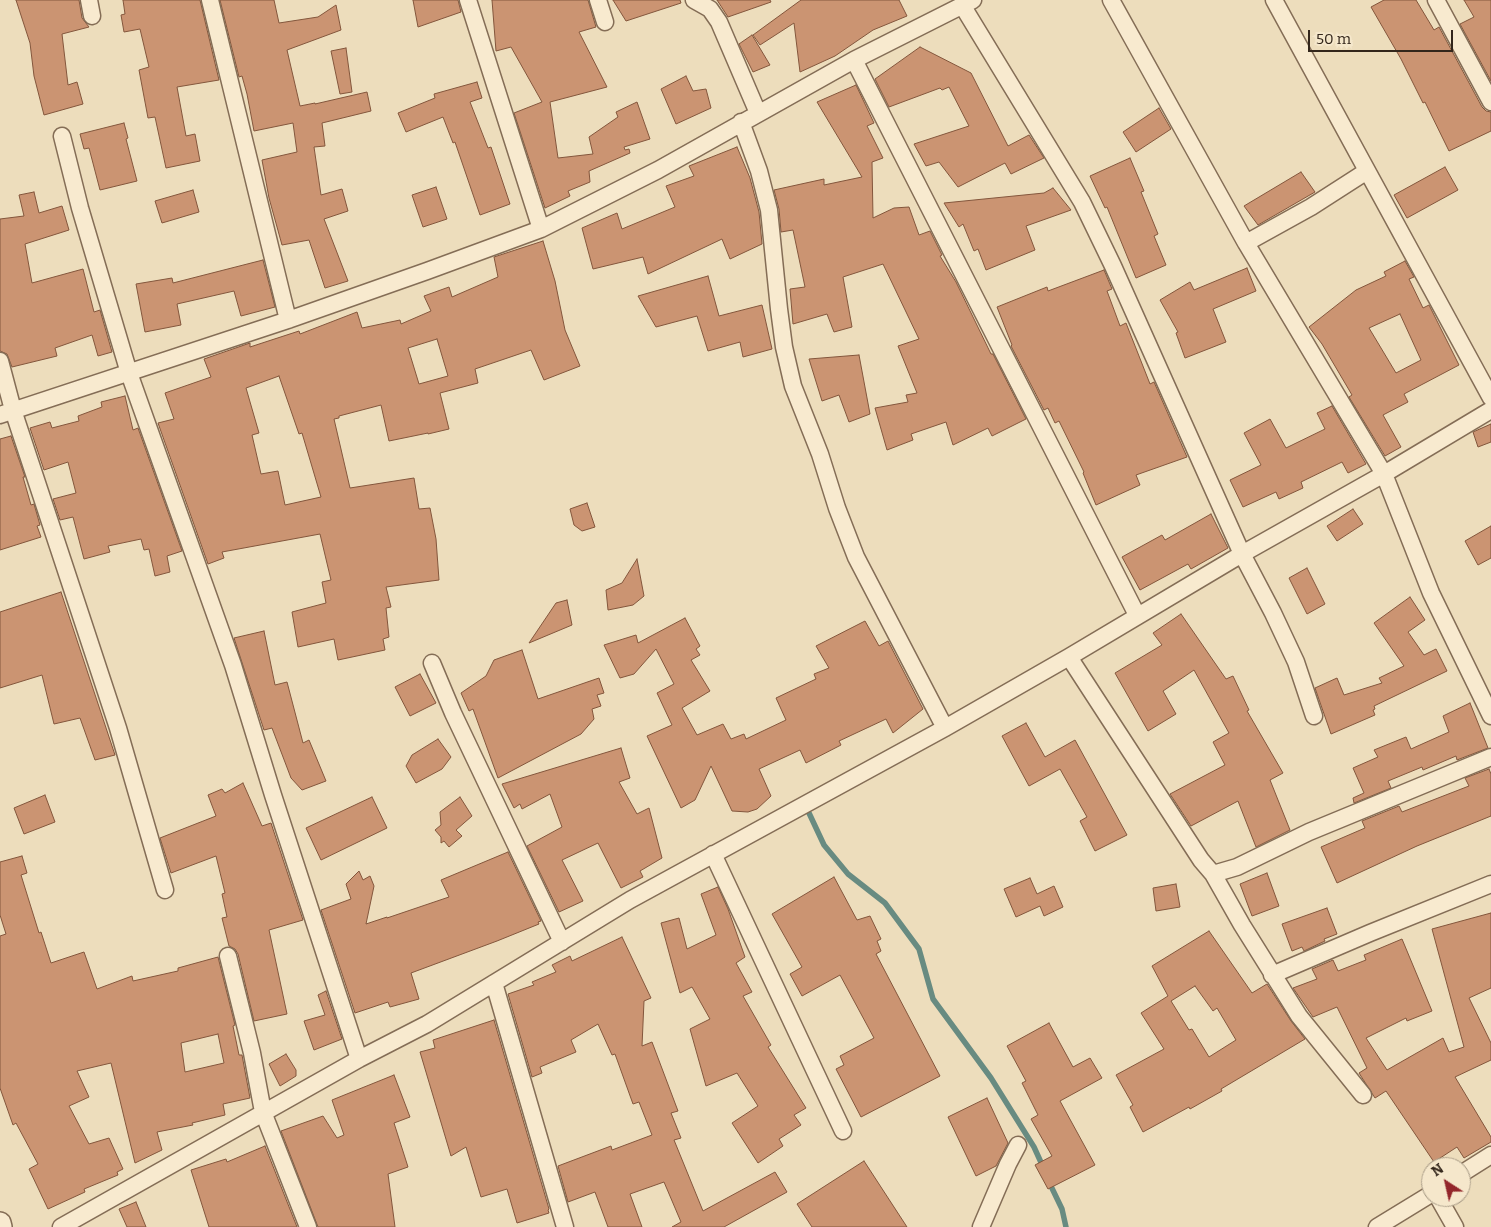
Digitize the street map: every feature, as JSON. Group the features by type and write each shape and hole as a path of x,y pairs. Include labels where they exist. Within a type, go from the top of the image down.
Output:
{"street":[{"path":"210,0 288,320"},
{"path":"468,0 540,229"},
{"path":"598,0 604,22"},
{"path":"694,0 713,12 719,22 758,113"},
{"path":"1111,0 1246,243 1384,474 1431,593 1491,716"},
{"path":"1274,0 1491,398"},
{"path":"1436,0 1491,102"},
{"path":"7,413 288,320 540,229 658,170 854,60 967,3 1082,202 1113,266 1242,554 1296,662 1314,716"},
{"path":"854,60 1137,615"},
{"path":"741,122 759,171 769,210 784,346 793,386 820,454 837,508 856,557 945,728"},
{"path":"62,136 80,208 130,373 233,665 358,1059"},
{"path":"1246,243 1311,207 1367,170"},
{"path":"0,361 7,413 118,728 165,890"},
{"path":"61,1227 358,1059 427,1024 630,900 945,728 1491,410"},
{"path":"1069,657 1201,860 1213,874 1272,975 1299,1016 1363,1095"},
{"path":"432,663 457,722 562,942"},
{"path":"1213,874 1237,867 1309,832 1491,757"},
{"path":"713,854 843,1130"},
{"path":"1272,975 1491,884"},
{"path":"228,956 252,1053 263,1112 308,1227"},
{"path":"494,983 565,1227"},
{"path":"981,1227 1018,1145"},
{"path":"1471,1168 1491,1155"},
{"path":"1377,1227 1421,1200"},
{"path":"1444,1207 1455,1227"},
{"path":"0,1223 1,1227"}],"building":[{"path":"16,0 79,0 82,18 89,27 62,34 68,85 77,82 83,104 44,115 34,76 30,43"},
{"path":"123,0 200,0 219,80 177,87 186,136 195,134 200,161 166,168 155,117 148,118 139,70 149,67 140,29 124,32 121,15 125,14"},
{"path":"220,0 274,0 279,23 318,17 336,5 341,30 287,50 300,106 367,92 371,111 322,123 325,146 314,147 321,195 342,189 348,211 324,219 348,281 325,288 309,240 282,245 269,198 262,160 297,152 293,123 254,131 247,94 242,76 239,77"},
{"path":"413,0 458,0 461,12 418,27"},
{"path":"492,0 588,0 596,27 579,32 607,87 550,102 558,158 593,154 589,137 618,117 616,112 637,102 650,139 624,147 625,150 629,149 630,153 589,171 590,182 568,191 570,196 545,208 514,113 542,102 511,47 496,51"},
{"path":"613,0 680,0 681,3 626,21"},
{"path":"717,0 770,0 771,2 728,17"},
{"path":"801,0 899,0 907,16 873,30 835,56 800,72 794,23 760,45 753,35"},
{"path":"1384,0 1416,0 1434,30 1439,27 1482,107 1486,111 1491,112 1491,131 1449,151 1425,102 1423,103 1401,59 1371,7"},
{"path":"1464,0 1491,0 1491,81 1460,24 1474,17"},
{"path":"752,35 770,65 753,72 739,44"},
{"path":"920,47 971,73 1008,146 1029,135 1044,158 1011,174 1005,163 958,187 939,162 926,166 914,144 969,126 949,87 942,90 940,88 889,107 875,79"},
{"path":"346,48 352,92 340,94 331,51"},
{"path":"686,76 693,91 706,89 711,108 676,124 661,89"},
{"path":"477,82 482,98 470,102 488,148 491,147 510,204 480,215 455,142 453,143 443,117 406,132 398,113 435,98 434,94"},
{"path":"856,85 874,123 867,126 883,158 872,162 873,218 894,208 909,207 919,235 930,231 942,255 940,256 956,282 991,354 993,354 1026,419 992,436 988,428 953,445 946,422 911,434 913,440 887,450 875,408 908,402 906,395 917,393 898,346 919,339 883,264 843,277 852,327 834,332 827,314 793,324 790,289 805,287 793,230 781,232 779,209 774,190 824,179 824,185 862,177 817,102"},
{"path":"1159,108 1171,129 1136,152 1123,132"},
{"path":"124,123 128,138 126,139 137,181 100,190 89,148 84,149 80,134"},
{"path":"737,147 750,178 759,212 762,244 730,259 722,239 648,274 643,257 593,269 582,228 617,213 622,229 675,207 666,186 694,176 689,166"},
{"path":"1130,158 1144,191 1141,192 1158,234 1154,236 1166,265 1136,278 1107,207 1105,208 1090,176"},
{"path":"1445,167 1458,190 1407,218 1394,195"},
{"path":"1301,172 1315,192 1258,225 1244,206"},
{"path":"436,187 447,219 423,227 412,195"},
{"path":"1053,188 1071,210 1026,226 1035,250 986,270 978,249 974,251 963,224 959,227 944,203 1044,193"},
{"path":"193,190 199,212 162,223 155,201"},
{"path":"34,192 39,213 62,206 69,230 25,244 32,283 83,269 94,312 100,310 112,352 98,356 92,335 55,348 57,356 12,367 7,354 0,351 0,219 24,216 19,195"},
{"path":"543,241 555,281 565,330 580,366 544,380 531,350 475,369 478,383 440,393 449,429 428,434 389,441 381,405 334,419 350,488 414,478 419,509 430,508 436,539 439,580 386,587 391,607 386,608 389,637 383,639 385,650 338,660 334,639 298,647 292,612 326,603 322,582 331,580 320,534 222,552 224,558 208,564 158,423 174,419 165,393 211,377 204,359 250,343 250,347 299,331 300,334 357,312 362,328 400,320 401,324 431,311 424,296 449,287 452,297 498,277 494,257","holes":["437,339 448,376 419,384 408,348","279,376 299,434 302,433 321,497 285,505 278,471 261,474 252,435 259,433 246,388"]},
{"path":"263,260 275,307 241,316 234,291 177,304 181,325 145,332 136,284 172,278 173,283"},
{"path":"1405,261 1414,277 1409,279 1423,308 1429,305 1459,365 1404,394 1408,402 1383,415 1401,447 1385,456 1349,397 1352,395 1322,344 1309,327 1356,290 1386,276 1384,272","holes":["1400,314 1421,360 1396,373 1369,328"]},
{"path":"1247,268 1256,291 1213,309 1226,342 1185,358 1176,333 1178,332 1160,300 1190,282 1194,290"},
{"path":"1104,270 1112,289 1107,291 1120,326 1126,323 1150,384 1154,382 1187,457 1136,475 1140,485 1096,505 1084,472 1059,421 1055,423 1048,408 1044,410 1011,346 997,307 1047,287 1048,291"},
{"path":"708,276 719,316 762,305 772,349 743,357 740,342 708,351 697,316 656,327 638,296"},
{"path":"859,355 870,414 849,422 839,395 822,401 809,359"},
{"path":"125,396 133,430 138,428 182,551 167,556 170,572 155,576 149,549 144,550 141,539 108,546 110,552 84,559 73,517 60,520 53,499 76,493 68,462 44,470 30,428 50,422 52,428 79,421 78,416 102,407 101,402"},
{"path":"1332,406 1366,464 1348,473 1342,462 1301,482 1303,488 1279,499 1276,492 1243,507 1230,480 1261,465 1244,433 1270,419 1286,448 1325,429 1317,413"},
{"path":"1491,424 1491,442 1478,447 1473,432"},
{"path":"11,436 25,477 23,477 31,505 34,504 40,525 37,526 41,537 0,550 0,439"},
{"path":"587,503 595,527 582,531 574,525 570,509"},
{"path":"1353,509 1363,524 1337,541 1327,526"},
{"path":"1211,514 1228,548 1191,569 1188,564 1140,590 1122,557 1162,535 1165,540"},
{"path":"1491,526 1491,558 1478,565 1465,541"},
{"path":"637,559 644,596 633,605 608,610 606,590 622,583"},
{"path":"1307,568 1325,604 1307,614 1289,578"},
{"path":"61,592 115,755 95,760 80,718 54,724 42,675 0,688 0,612"},
{"path":"1410,597 1425,620 1408,632 1424,655 1436,649 1447,671 1374,706 1375,715 1331,734 1315,688 1337,678 1344,695 1382,683 1379,678 1404,666 1374,623"},
{"path":"567,600 572,625 529,643 556,603"},
{"path":"1181,614 1226,679 1233,676 1249,710 1247,711 1283,773 1270,780 1290,830 1256,847 1238,801 1191,826 1170,794 1225,765 1213,742 1229,733 1194,670 1163,691 1176,714 1148,731 1115,673 1162,645 1153,633"},
{"path":"685,618 700,646 696,649 700,655 691,660 710,691 682,708 697,735 723,724 731,739 744,734 746,739 786,720 776,698 816,679 814,674 829,668 816,646 865,621 879,646 888,641 923,709 893,733 886,719 839,741 841,745 806,763 800,750 759,769 771,796 757,809 748,812 732,811 711,766 695,800 681,808 647,736 672,725 657,693 674,684 656,649 634,674 620,678 604,645 636,635 638,643"},
{"path":"264,631 275,685 287,682 303,743 309,740 326,781 302,790 291,778 272,728 264,730 234,638"},
{"path":"522,650 538,699 599,678 604,693 597,695 601,706 592,709 594,719 581,734 498,778 473,709 469,711 461,693 486,676 494,660"},
{"path":"420,674 436,703 410,716 395,687"},
{"path":"1470,703 1488,748 1457,760 1456,756 1423,770 1422,767 1388,781 1391,788 1354,803 1353,798 1364,793 1353,768 1378,757 1374,750 1406,737 1411,749 1449,732 1443,716"},
{"path":"1026,723 1045,757 1075,740 1127,835 1095,851 1080,821 1087,817 1060,769 1029,786 1002,736"},
{"path":"438,739 451,757 442,769 416,783 406,766 412,755"},
{"path":"621,748 630,778 619,782 637,814 649,808 662,858 640,871 643,877 621,888 598,843 562,860 583,901 559,912 527,846 562,827 550,794 522,809 520,804 514,808 502,784"},
{"path":"1489,769 1491,774 1491,816 1417,846 1337,883 1321,847 1365,828 1362,821 1399,806 1402,812 1469,786 1465,778"},
{"path":"243,783 262,826 271,823 303,920 269,930 287,1014 254,1021 238,954 235,949 229,946 222,918 227,917 222,894 225,893 216,856 171,873 160,838 216,816 208,795 222,789 225,793"},
{"path":"45,795 55,822 24,834 14,808"},
{"path":"372,797 387,828 321,860 306,828"},
{"path":"460,797 472,816 456,830 462,836 449,847 444,841 441,843 441,837 435,830 441,825 440,812"},
{"path":"508,852 541,921 538,922 539,924 411,973 419,999 390,1007 388,1002 355,1013 321,910 351,899 346,884 359,871 363,880 370,876 374,886 366,924 387,918 449,897 441,880"},
{"path":"22,856 27,873 21,875 39,933 41,932 51,963 84,952 97,989 132,976 133,981 178,971 178,968 218,957 235,1025 233,1026 239,1055 242,1055 250,1098 223,1104 225,1115 192,1123 193,1125 157,1132 162,1150 135,1163 111,1063 77,1071 89,1097 69,1106 89,1144 109,1138 123,1169 117,1172 118,1175 84,1189 85,1192 48,1209 29,1169 38,1164 16,1123 13,1125 0,1088 0,936 6,934 0,915 0,862","holes":["218,1034 224,1063 185,1072 181,1043"]},
{"path":"1267,873 1279,906 1252,916 1240,884"},
{"path":"834,877 857,920 870,916 881,939 877,941 881,951 876,954 940,1076 861,1117 836,1069 844,1065 840,1056 874,1038 840,975 802,996 790,974 802,967 772,914"},
{"path":"1030,878 1037,894 1054,886 1063,907 1044,916 1040,906 1016,917 1004,889"},
{"path":"1176,884 1180,907 1156,911 1153,888"},
{"path":"718,887 745,957 736,963 752,992 743,996 771,1045 768,1047 806,1108 794,1115 801,1125 779,1139 783,1146 758,1163 732,1123 758,1106 737,1073 706,1086 690,1029 710,1019 692,987 680,993 661,923 679,918 687,949 716,935 701,894"},
{"path":"1327,908 1337,934 1324,939 1325,941 1304,951 1302,947 1292,951 1282,924"},
{"path":"1491,913 1491,988 1469,998 1491,1043 1491,1060 1455,1077 1491,1137 1491,1142 1466,1157 1463,1157 1457,1147 1442,1157 1431,1157 1386,1091 1375,1098 1359,1073 1367,1068 1337,1007 1313,1017 1293,988 1317,979 1312,969 1333,960 1338,971 1366,960 1364,955 1402,939 1432,1011 1407,1021 1406,1018 1366,1038 1387,1070 1443,1038 1449,1052 1464,1047 1432,929"},
{"path":"1209,931 1252,993 1267,984 1305,1039 1221,1089 1222,1091 1143,1132 1130,1107 1133,1105 1116,1075 1164,1049 1141,1013 1168,996 1152,966","holes":["1195,986 1213,1011 1217,1008 1236,1040 1209,1057 1192,1029 1189,1030 1171,1001"]},
{"path":"622,937 651,998 644,1001 642,1046 652,1042 678,1111 671,1113 681,1138 674,1140 703,1211 775,1172 787,1192 724,1227 672,1227 681,1222 664,1182 630,1194 642,1227 608,1227 595,1192 568,1202 558,1166 611,1146 612,1150 652,1135 639,1102 633,1104 615,1054 612,1055 598,1024 571,1040 576,1052 540,1067 542,1073 532,1077 508,994 534,985 532,982 556,972 552,965 570,956 572,961"},
{"path":"326,991 342,1039 314,1050 304,1021 325,1015 318,995"},
{"path":"494,1020 549,1209 549,1213 517,1223 507,1189 481,1197 466,1147 451,1156 420,1052 435,1048 433,1040"},
{"path":"1049,1023 1073,1067 1090,1058 1102,1078 1060,1101 1095,1165 1048,1189 1035,1165 1052,1156 1031,1119 1038,1115 1022,1083 1026,1081 1007,1046"},
{"path":"286,1054 296,1070 296,1076 280,1086 269,1064"},
{"path":"394,1075 410,1117 394,1123 408,1167 388,1174 395,1227 318,1227 281,1131 323,1116 337,1138 344,1135 332,1100"},
{"path":"987,1098 1008,1143 996,1166 976,1176 948,1117"},
{"path":"265,1146 297,1227 209,1227 191,1170 226,1159 227,1162"},
{"path":"864,1161 907,1227 812,1227 797,1204"},
{"path":"136,1202 146,1227 127,1227 119,1209"}],"waterway":[{"path":"809,813 824,845 848,874 885,903 919,949 933,999 991,1078 1034,1147 1044,1169"},
{"path":"1049,1182 1062,1209 1066,1227"}]}
